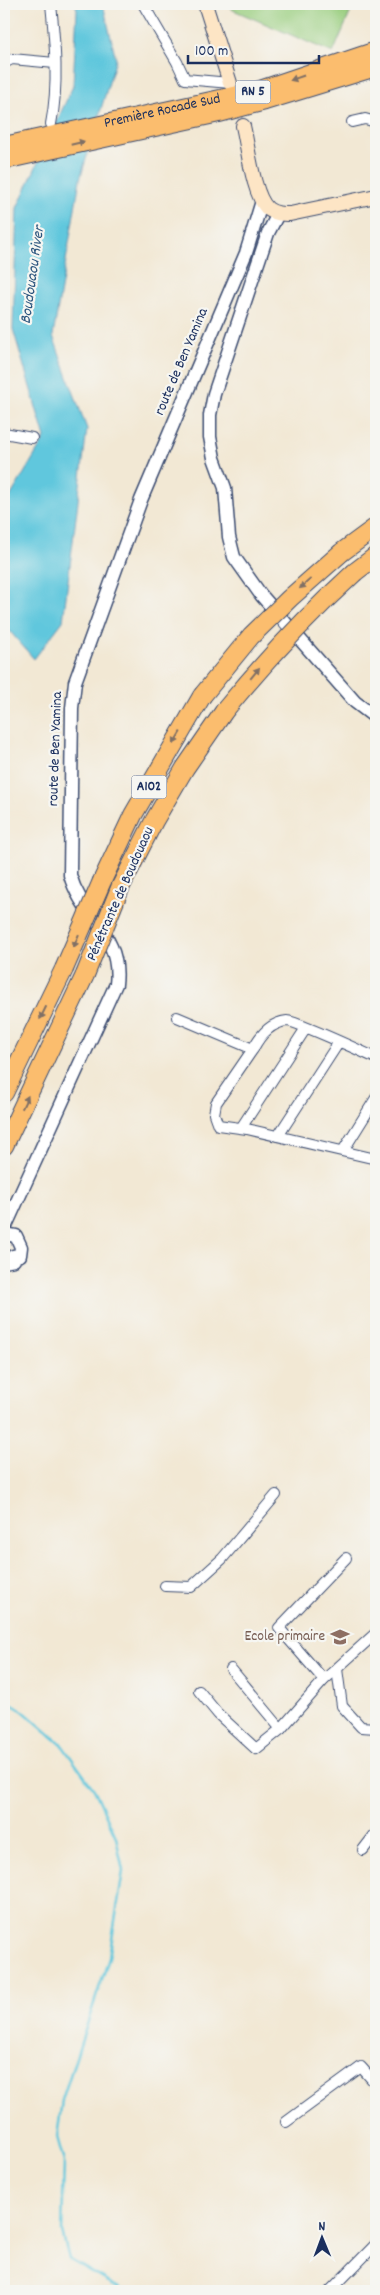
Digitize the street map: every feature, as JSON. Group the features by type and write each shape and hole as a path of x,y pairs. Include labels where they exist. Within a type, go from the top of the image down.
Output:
{"highway":[{"name":"Première Rocade Sud","path":"4,160 31,148 257,91 376,51"},
{"name":"Première Rocade Sud","path":"127,125 265,101 376,67"},
{"name":"Première Rocade Sud","path":"4,146 31,148"},
{"name":"Pénétrante de Boudouaou","path":"4,1093 64,969 132,815 202,696 251,636 290,598 342,552 376,527"},
{"name":"Pénétrante de Boudouaou","path":"4,1146 85,975 120,888 154,821 185,768 224,710 265,661 309,614 376,556"}],"main road":[{"path":"206,4 230,83"},
{"path":"243,126 262,201 269,209 278,214 315,210 376,196"}],"street":[{"path":"51,4 56,98 51,124"},
{"path":"143,4 177,62 185,80 230,83"},
{"path":"4,63 12,60 55,63"},
{"path":"352,122 365,120 376,122"},
{"name":"route de Ben Yamina","path":"4,1230 8,1224 12,1208 116,984 117,971 113,948 79,897 70,875 72,708 75,682 140,500 246,254 262,201"},
{"path":"278,214 268,233 214,394 210,415 210,437 214,458 224,488 230,547 240,566 261,594 355,702 376,718"},
{"path":"4,433 32,438"},
{"path":"177,1017 253,1049"},
{"path":"376,1058 288,1021 273,1025 259,1037 253,1049 216,1103 214,1114 218,1125 241,1128 376,1159"},
{"path":"241,1128 306,1028"},
{"path":"278,1136 339,1042"},
{"path":"343,1152 376,1098"},
{"path":"6,1264 14,1260 13,1256 20,1255 21,1251 20,1243 10,1235 12,1208"},
{"path":"165,1586 192,1587 222,1559 276,1495"},
{"path":"324,1680 279,1628 346,1558"},
{"path":"199,1691 218,1714 256,1749 280,1729 324,1680 376,1633"},
{"path":"231,1669 280,1729"},
{"path":"337,1669 342,1706 361,1727 376,1728"},
{"path":"363,1850 376,1834"},
{"path":"286,2122 361,2067 376,2084"},
{"path":"330,2291 376,2244"}],"green space":[{"path":"228,4 354,4 333,53 231,9"}],"water":[{"name":"Boudouaou River","path":"75,4 103,4 116,59 80,179 53,336 87,429 63,621 34,659 6,627 4,628 4,507 45,438 13,329 17,208 73,86 77,9"}],"waterway":[{"path":"4,1700 23,1711 62,1745 95,1791 116,1837 123,1871 109,1958 62,2100 57,2137 64,2162 62,2232 69,2259 124,2291"}],"place":[{"name":"Ecole primaire","path":"340,1637"}]}
